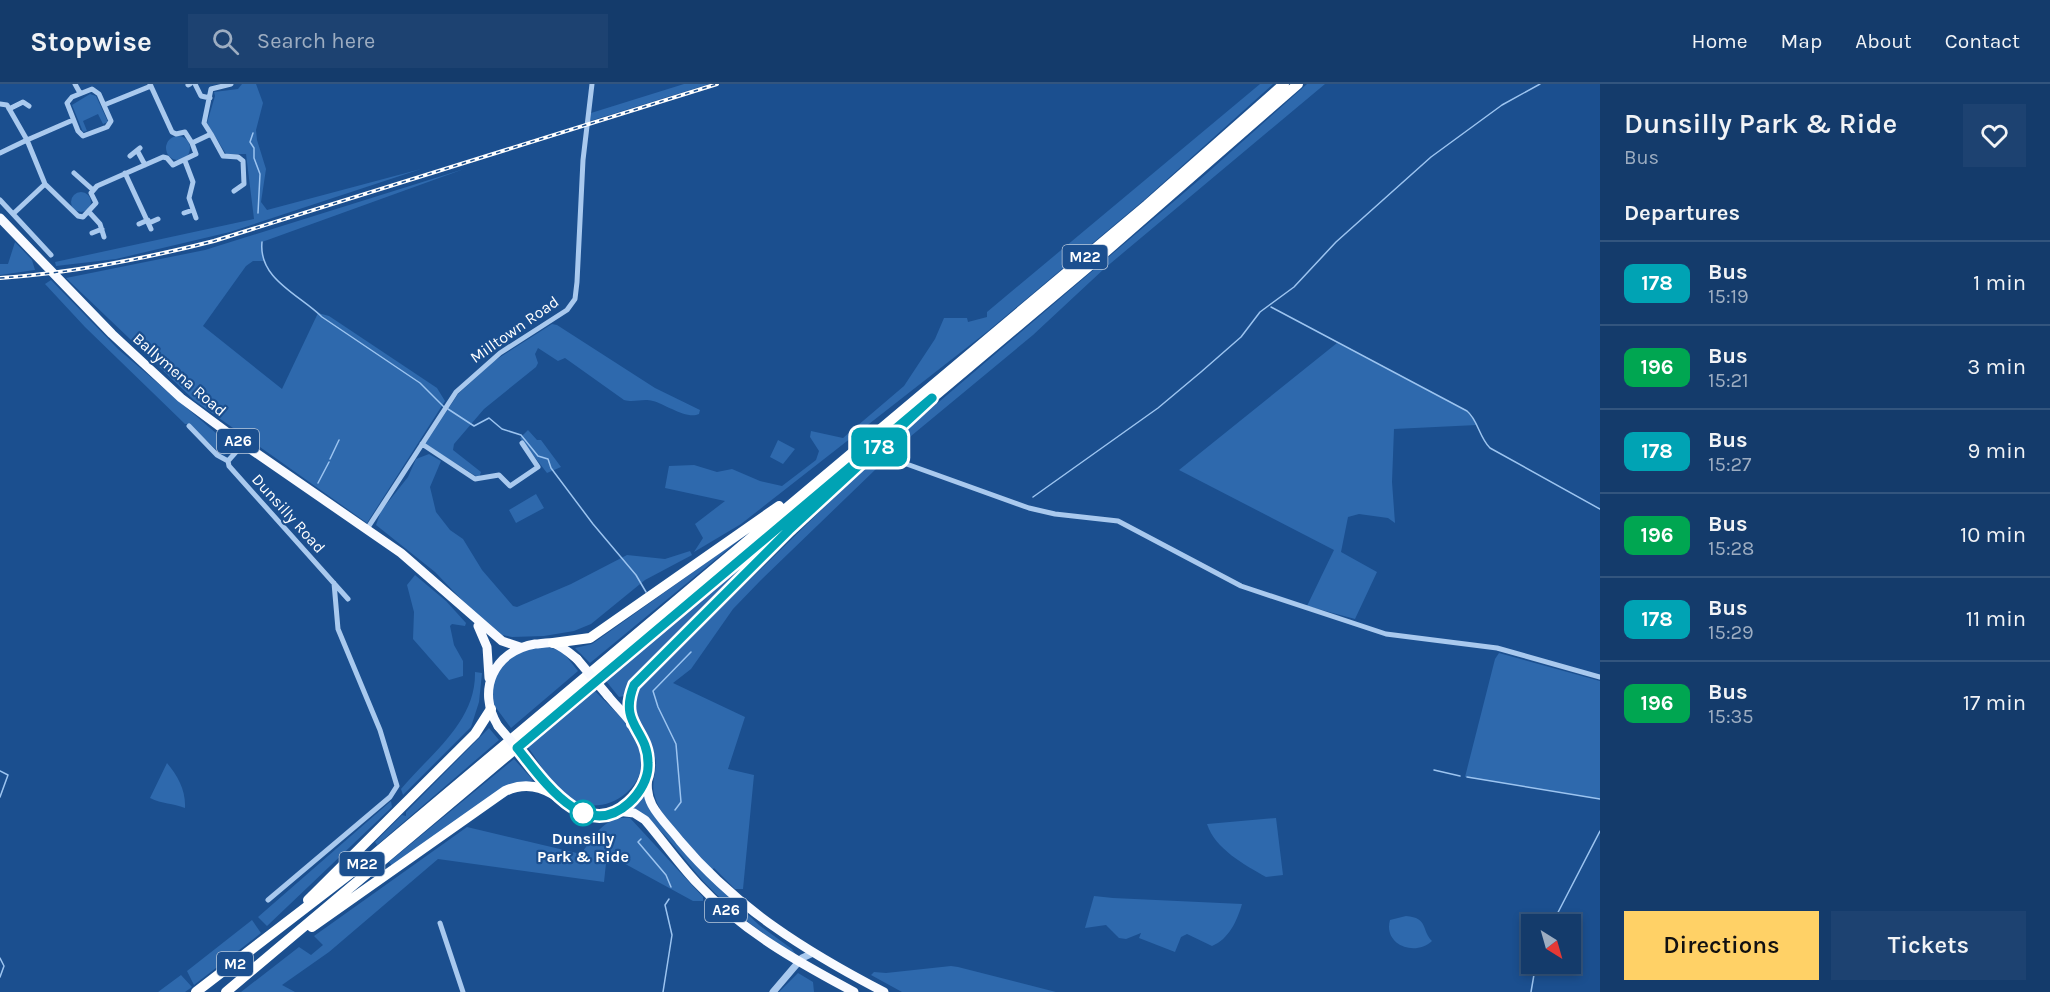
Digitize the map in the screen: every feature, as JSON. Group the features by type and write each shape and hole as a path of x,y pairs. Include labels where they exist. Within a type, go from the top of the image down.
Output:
{"highway":[{"name":"M22","path":"274,935 387,844 1147,205 1284,84"},
{"name":"M22","path":"276,949 1155,210 1298,84"},
{"name":"Ballymena Road","path":"0,220 136,357 181,398 421,568 473,618 502,641 520,647"},
{"path":"631,724 630,697 639,680 789,530 932,398"},
{"path":"489,685 502,658 520,647 590,638 774,509 884,426"},
{"name":"Ballymena Road","path":"473,618 484,636 487,647 489,685"},
{"name":"A26","path":"553,643 577,658 631,724 646,747 647,792 656,812 713,877 757,916 813,953 884,992"},
{"name":"A26","path":"489,685 491,709 498,726 569,807 583,813 606,814 617,811 641,817 698,884 733,917 854,992"},
{"path":"274,935 476,734 491,709"},
{"path":"617,811 635,796 648,772"},
{"path":"276,949 317,924 359,892 505,791 530,786 543,788 559,798"},
{"path":"757,916 795,948 800,960"},
{"name":"M2","path":"196,992 274,935"},
{"name":"M2","path":"226,992 276,949"}],"street":[{"path":"75,84 80,93"},
{"path":"191,84 201,96 210,98"},
{"path":"231,84 213,87 204,123 222,155 239,157 243,161 244,184 234,191"},
{"name":"Milltown Road","path":"367,529 456,392 487,363 524,336 562,314 575,299 583,160 592,84"},
{"path":"93,190 125,173 164,157 173,165 196,154 185,132 176,134 172,132 151,85 104,105"},
{"path":"95,90 104,105 110,123 98,131 83,136 73,120 67,103 80,93 95,90"},
{"path":"9,109 24,99 29,106"},
{"path":"0,104 5,104 9,109 27,140 45,184 80,217 96,203 92,194 93,190"},
{"path":"0,153 73,120"},
{"path":"192,143 211,134"},
{"path":"130,156 139,150 145,165"},
{"path":"185,161 193,182 188,196 196,218"},
{"path":"74,173 93,190"},
{"path":"125,173 149,224"},
{"path":"13,214 45,184"},
{"path":"0,200 51,255"},
{"path":"184,213 193,210"},
{"path":"88,212 102,229 104,237"},
{"path":"139,224 149,224 158,219"},
{"path":"92,233 102,229"},
{"path":"46,249 53,244"},
{"name":"Dunsilly Road","path":"189,426 217,455 228,461 229,466 348,599"},
{"path":"422,444 475,479 500,475 510,486 537,467 522,443"},
{"path":"228,461 243,444"},
{"path":"901,462 1029,508 1055,514 1113,519 1240,586 1386,634 1497,648 1600,677"},
{"path":"268,900 390,797 397,786 380,730 338,629 334,583"},
{"path":"440,923 463,992"},
{"path":"773,992 800,960 813,953"}],"shaded area":[{"path":"242,84 256,84 263,103 256,130 266,169 261,202 267,210 421,169 230,232 116,259 56,266 55,262 254,219 246,154 226,154 207,123 215,96 214,92 238,89"},
{"path":"684,84 709,84 590,121 591,113"},
{"path":"1260,84 1273,84 1144,200 988,331 741,524 694,552 703,538 695,524 725,501 665,488 669,466 694,465 717,472 732,469 760,481 782,486 816,460 819,451 810,437 811,431 843,438 904,386 935,339 944,318 967,318 968,322 987,317 987,312"},
{"path":"1307,84 1325,84 1105,268 1033,335 905,441 733,609 691,669 673,683 745,717 728,769 754,775 743,889 735,889 714,868 712,870 687,844 670,824 657,803 653,788 655,757 636,714 637,696 642,685 885,448 1206,174"},
{"path":"90,94 96,96 108,122 103,124 98,114 83,121 87,131 83,132 72,105"},
{"path":"178,136 187,139 190,148 187,157 178,160 169,157 166,148 169,139"},
{"path":"464,169 262,242 263,261 253,261 246,266 203,326 282,389 318,313 329,316 437,388 445,401 367,523 195,401 66,278 205,250"},
{"path":"77,192 85,192 91,198 91,206 85,212 77,212 71,206 71,198"},
{"path":"15,242 32,260 35,270 0,275 0,264 8,264"},
{"path":"51,280 118,349 231,446 228,453 224,455 220,453 189,424 185,424 85,327 45,284"},
{"path":"552,324 655,388 700,410 699,414 688,415 649,400 624,400 565,358 558,361 538,348 535,354 538,363 536,367 484,409 454,444 453,450 481,472 479,478 425,444 458,394 494,361"},
{"path":"1337,343 1467,411 1477,425 1394,429 1392,482 1395,523 1388,518 1359,514 1348,517 1341,552 1377,572 1355,619 1307,606 1334,550 1179,470"},
{"path":"528,430 537,440 541,440 561,467 547,473 520,438"},
{"path":"778,440 795,449 783,464 770,457"},
{"path":"429,454 441,461 430,487 436,512 450,530 463,539 482,570 513,606 517,607 571,584 627,555 665,559 690,551 692,555 645,580 591,624 574,631 544,636 502,635 487,626 435,572 376,525 381,511 408,477 416,459"},
{"path":"536,494 544,508 516,523 509,510"},
{"path":"744,536 590,663 575,648 592,644"},
{"path":"762,551 637,674 624,696 619,697 606,681"},
{"path":"415,575 446,601 466,623 465,626 452,624 450,626 454,645 463,661 463,676 449,680 413,639 414,612 407,585"},
{"path":"544,646 562,651 578,671 511,728 494,705 492,687 498,670 515,653"},
{"path":"1499,653 1600,681 1600,799 1465,777 1495,659"},
{"path":"475,672 482,673 479,702 471,727 403,795 401,789 460,722 473,690"},
{"path":"594,690 636,736 642,757 641,771 635,784 625,794 600,805 585,805 564,795 527,746"},
{"path":"489,728 499,740 377,845 375,842 402,815 406,816 406,812"},
{"path":"514,759 533,780 392,866 389,862"},
{"path":"167,763 180,784 185,808 150,798"},
{"path":"644,793 703,872 759,925 792,949 796,955 728,905 699,877 651,822 630,807"},
{"path":"391,801 392,807 267,926 258,917"},
{"path":"621,818 630,818 703,897 703,901 693,901 607,854 604,882 438,859 329,952 282,985 295,992 241,992 299,947 311,955 323,945 314,936 467,827 581,854 607,823"},
{"path":"1276,818 1283,875 1266,877 1240,862 1224,849 1207,824"},
{"path":"1094,896 1242,904 1232,929 1218,943 1212,946 1187,934 1181,937 1175,952 1139,938 1141,933 1126,939 1119,938 1106,925 1085,928"},
{"path":"1406,916 1418,919 1424,925 1432,941 1417,948 1402,946 1396,942 1389,929 1390,920"},
{"path":"252,920 261,933 194,985 187,971"},
{"path":"951,966 1056,992 902,992 871,975 874,972 886,973"},
{"path":"798,973 813,982 814,992 779,992"},
{"path":"181,975 192,987 185,992 158,992"}],"waterway":[{"path":"1033,497 1158,408 1201,372 1241,337 1260,312 1294,287 1336,242 1431,157 1502,105 1540,84"},
{"path":"253,133 250,142 254,148 254,158 260,174 258,213"},
{"path":"262,242 267,266 282,285 322,317 420,383 444,407"},
{"path":"1271,307 1467,411 1490,448 1600,509"},
{"path":"448,409 474,426 489,418 502,429 521,435 538,456 548,459 551,468 593,524 636,575 646,592"},
{"path":"330,459 339,440"},
{"path":"318,483 329,462"},
{"path":"675,810 681,802 676,744 653,691 691,652"},
{"path":"1434,770 1460,776"},
{"path":"0,771 8,775 0,797"},
{"path":"1467,777 1600,799"},
{"path":"1557,914 1600,831"},
{"path":"641,839 638,842 666,875 671,887"},
{"path":"663,992 672,935 665,905 669,899"},
{"path":"0,958 4,966 0,977"},
{"path":"1531,992 1534,974"}],"railway":[{"path":"0,278 54,273 108,264 214,241 717,84"}],"bus line":[{"name":"178","path":"932,398 789,530 634,685 630,697 631,724 645,743 648,772 641,788 626,805 611,813 600,815 583,813 569,807 517,748 932,398"}],"place":[{"name":"Dunsilly Park & Ride","path":"583,813"}]}
